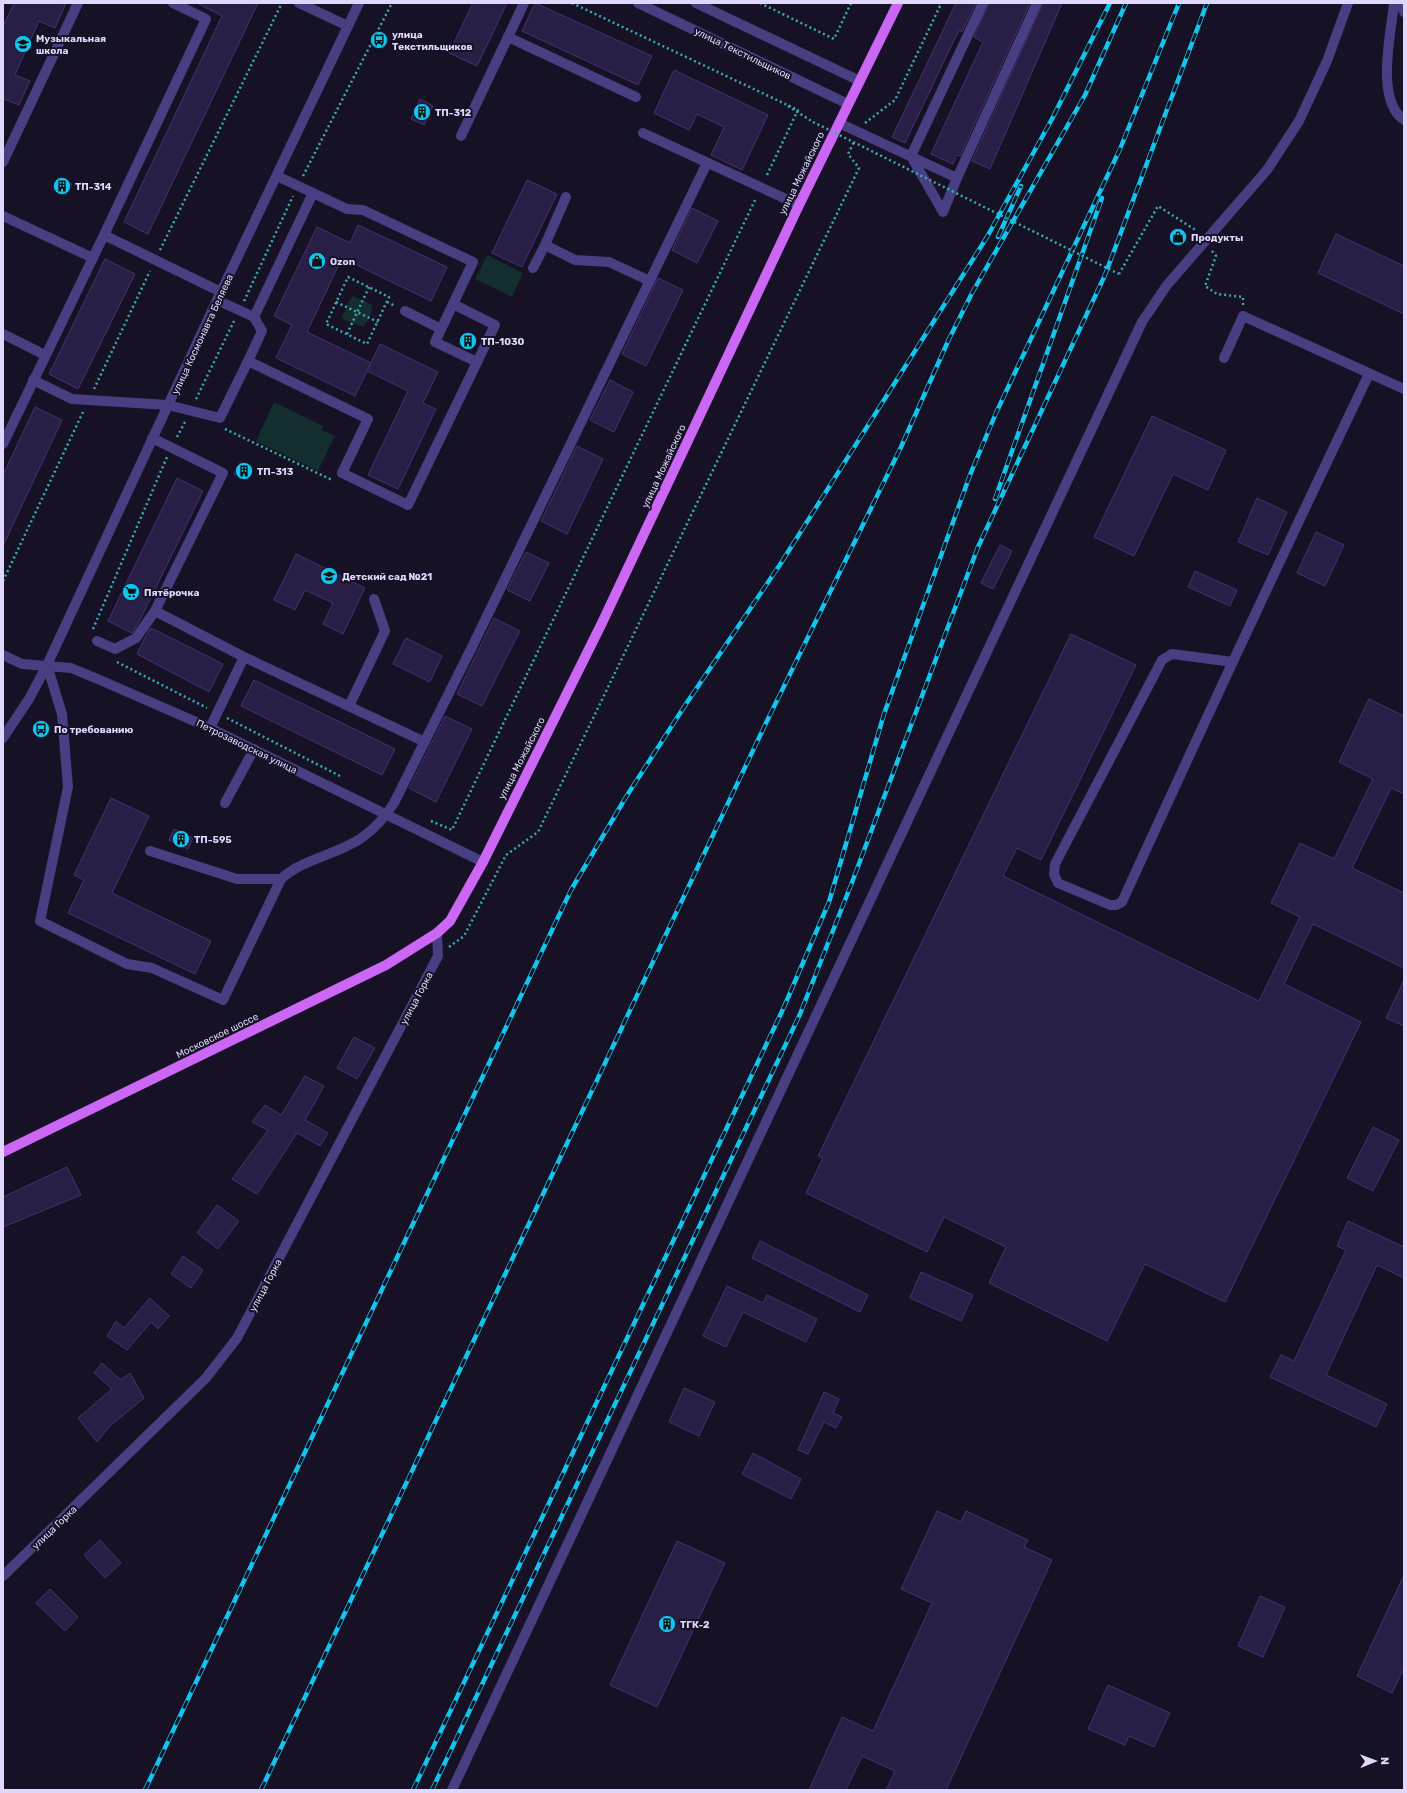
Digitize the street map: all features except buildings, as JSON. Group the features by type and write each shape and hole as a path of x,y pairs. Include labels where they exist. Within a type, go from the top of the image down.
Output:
{"main road":[{"name":"улица Можайского","path":"437,933 450,921 483,862 601,625 799,205 898,3"},
{"name":"Московское шоссе","path":"3,1152 386,966 437,933"}],"street":[{"path":"3,162 78,3"},
{"path":"3,444 206,19 173,3"},
{"path":"299,3 348,26"},
{"name":"улица Космонавта Беляева","path":"47,665 152,438 359,3"},
{"path":"461,136 524,3"},
{"name":"улица Текстильщиков","path":"638,3 848,104"},
{"path":"696,3 860,81"},
{"path":"911,156 983,3"},
{"path":"911,156 943,212 1037,3"},
{"path":"452,1790 1142,322 1166,285 1267,170 1299,121 1327,62 1348,3"},
{"path":"1394,3 1387,73 1387,91 1391,106 1404,120"},
{"path":"1401,3 1404,12"},
{"path":"508,36 636,97"},
{"path":"839,123 957,178"},
{"path":"643,133 799,205"},
{"path":"47,665 62,714 68,787 40,921 127,964 152,968 223,1000 281,879 298,866 360,839 387,815 425,742 707,163"},
{"path":"277,176 347,210 363,210 473,262 435,342 477,362"},
{"path":"254,317 313,194"},
{"path":"534,268 566,197"},
{"path":"3,216 92,258"},
{"path":"33,380 72,399 168,405 220,418 248,361 262,331 254,317 155,260 104,235"},
{"path":"545,245 575,260 609,262 650,281"},
{"path":"248,361 368,419 342,473 408,505 495,325 453,304"},
{"path":"405,311 441,329"},
{"path":"1224,358 1243,316 1404,389"},
{"path":"3,334 45,355"},
{"path":"1233,662 1172,654 1162,660 1055,864 1054,874 1058,883 1110,905 1116,905 1122,902 1369,374"},
{"path":"97,641 115,649 136,638 155,611 223,473 152,438"},
{"path":"349,706 385,631 374,600"},
{"path":"155,611 244,657 425,742"},
{"name":"Петрозаводская улица","path":"3,655 22,664 71,668 210,728 483,862"},
{"path":"210,728 244,657"},
{"path":"3,738 29,699 47,665"},
{"path":"225,803 254,749"},
{"path":"150,851 237,879 281,879"},
{"path":"437,933 438,956"},
{"name":"улица Горка","path":"3,1576 201,1383 223,1359 237,1338 438,956"}],"path":[{"path":"3,581 155,260 282,3"},
{"path":"93,630 171,448 240,310 298,186 392,3"},
{"path":"426,818 452,830 798,110 572,3"},
{"path":"760,3 834,39 851,3"},
{"path":"438,956 464,936 506,855 538,832 859,168 848,154 863,125 895,100 941,4 939,3"},
{"path":"779,101 813,122 1119,274 1158,206 1200,233 1216,256 1205,286 1217,294 1243,297 1243,316"},
{"path":"348,277 389,297 367,344 326,324 336,302 348,277"},
{"path":"347,334 369,287"},
{"path":"336,302 378,322"},
{"path":"220,418 217,425 337,483"},
{"path":"113,660 344,778"}],"green space":[{"path":"487,255 523,273 512,297 475,279"},
{"path":"352,296 371,304 372,310 370,316 363,327 344,320 342,317"},
{"path":"274,402 323,426 322,430 335,436 318,471 256,441"}],"railway":[{"path":"145,1790 571,890 626,797 684,707 781,563 987,237 1052,119 1110,3"},
{"path":"261,1790 766,723 901,447 949,339 972,293 1085,95 1126,3"},
{"path":"413,1790 784,1007 829,902 884,714 970,475 996,413 1120,149 1179,3"},
{"path":"432,1790 800,1014 851,885 978,547 1105,275 1207,3"},
{"path":"998,237 1021,186"},
{"path":"995,499 1102,198"}],"place":[{"name":"улица Текстильщиков","path":"379,40"},
{"name":"Музыкальная школа","path":"23,44"},
{"name":"ТП-312","path":"422,112"},
{"name":"ТП-314","path":"62,186"},
{"name":"Продукты","path":"1178,237"},
{"name":"Ozon","path":"317,261"},
{"name":"ТП-1030","path":"468,341"},
{"name":"ТП-313","path":"244,471"},
{"name":"Детский сад №21","path":"329,576"},
{"name":"Пятёрочка","path":"131,592"},
{"name":"По требованию","path":"41,729"},
{"name":"ТП-595","path":"181,839"},
{"name":"ТГК-2","path":"667,1624"}]}
